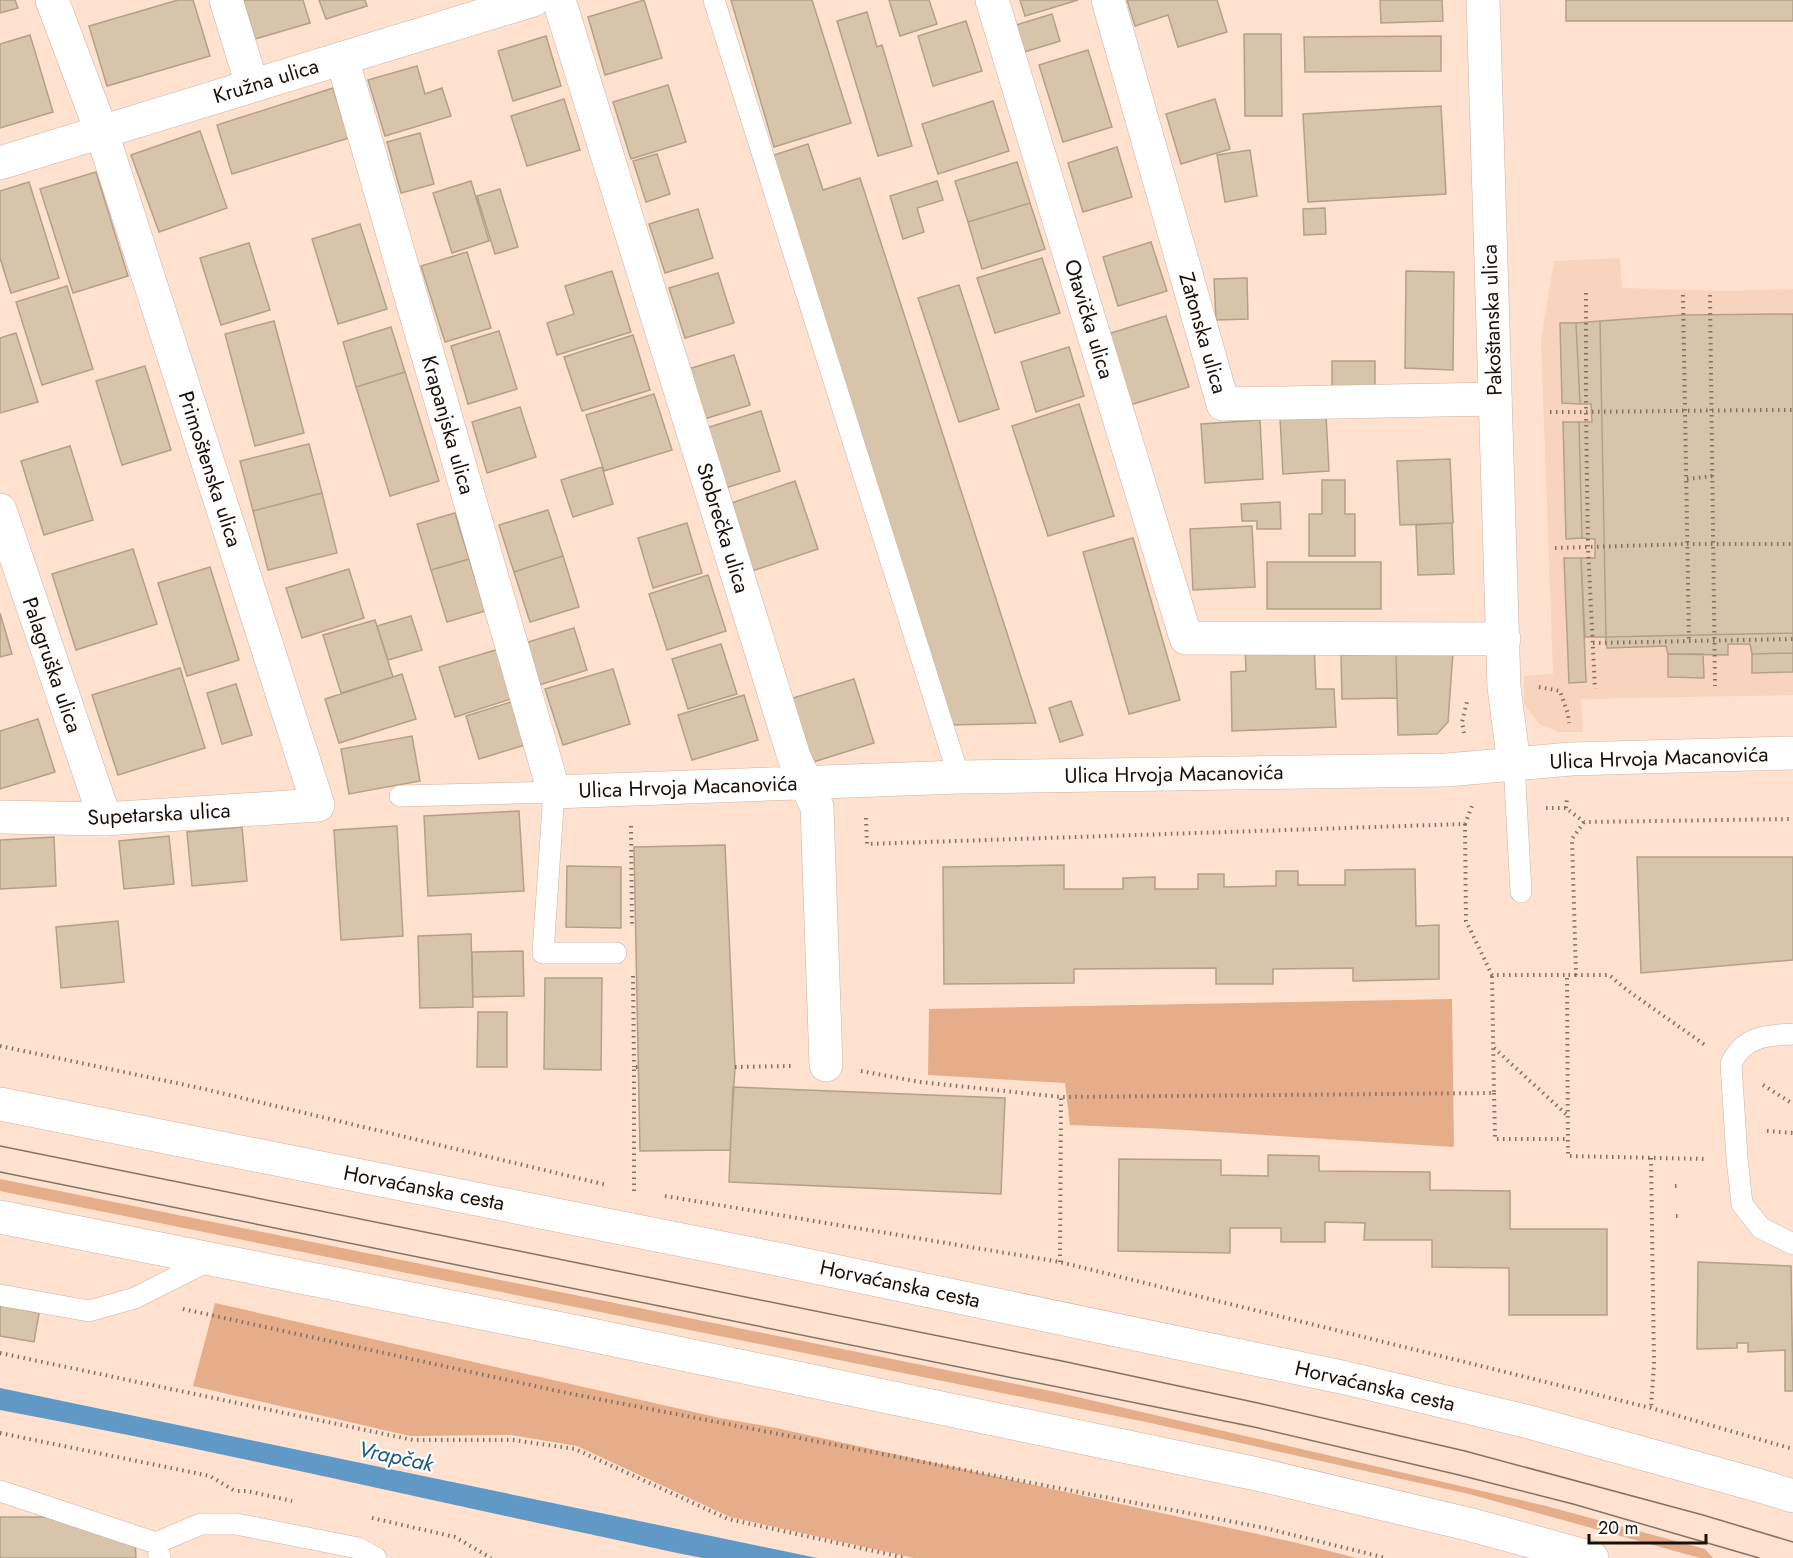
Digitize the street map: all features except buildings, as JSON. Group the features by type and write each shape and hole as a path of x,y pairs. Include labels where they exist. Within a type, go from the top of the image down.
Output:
{"street":[{"name":"Primoštenska ulica","path":"52,0 102,133 318,805"},
{"path":"226,0 252,85"},
{"name":"Kružna ulica","path":"0,163 533,0"},
{"name":"Stobrečka ulica","path":"560,0 794,757 817,807 826,1065"},
{"name":"Otavička ulica","path":"992,0 1185,638 1504,639"},
{"name":"Zatonska ulica","path":"1108,0 1223,404 1495,399"},
{"name":"Pakoštanska ulica","path":"1483,0 1504,687 1514,764"},
{"name":"Krapanjska ulica","path":"342,58 554,792"},
{"name":"Palagruška ulica","path":"0,510 105,819"},
{"name":"Ulica Hrvoja Macanovića","path":"554,792 959,777 1435,770 1570,759 1793,753"},
{"name":"Supetarska ulica","path":"0,817 105,819 318,805"},
{"name":"Horvaćanska cesta","path":"0,1104 777,1259 1346,1378 1529,1422 1793,1496"},
{"path":"0,1217 577,1332 1257,1474 1472,1525 1592,1558"}],"lane":[{"path":"714,0 959,777"},
{"path":"1514,764 1521,892"},
{"path":"400,796 554,792 543,952 616,953"},
{"path":"1793,1034 1769,1035 1748,1043 1736,1053 1731,1064 1742,1204 1761,1228 1793,1244"},
{"path":"0,1295 89,1311 135,1298 212,1259"},
{"path":"0,1491 158,1550 201,1524 236,1524 358,1548 376,1558"}],"path":[{"path":"1586,293 1588,547 1595,689"},
{"path":"1683,295 1689,641"},
{"path":"1710,295 1715,686"},
{"path":"1550,412 1685,409 1793,410"},
{"path":"1687,479 1713,476"},
{"path":"1555,548 1793,544"},
{"path":"1593,643 1793,639"},
{"path":"1473,805 1465,824 1466,921 1492,975 1495,1140 1568,1139"},
{"path":"1566,808 1584,822 1793,819"},
{"path":"1576,975 1572,839 1584,822"},
{"path":"867,844 1465,824"},
{"path":"1492,975 1609,975 1731,1064 1793,1104"},
{"path":"1567,975 1568,1156 1683,1159"},
{"path":"0,1046 200,1088 611,1185"},
{"path":"1493,1048 1567,1115"},
{"path":"735,1067 826,1065 920,1082 1061,1097 1494,1093"},
{"path":"623,1188 634,1191 634,1066 639,1067"},
{"path":"1060,1262 1061,1097"},
{"path":"1651,1158 1654,1364 1651,1408"},
{"path":"658,1195 1060,1262 1651,1408 1793,1449"},
{"path":"199,1312 567,1393 1265,1528 1366,1556 1386,1558"},
{"path":"0,1353 413,1440 513,1440 574,1449 728,1519 906,1558"},
{"path":"0,1433 210,1476 235,1491"}],"shaded area":[{"path":"1620,258 1622,288 1724,291 1793,289 1793,695 1581,699 1583,732 1559,732 1539,724 1524,704 1524,676 1553,674 1541,340 1554,261"},
{"path":"1452,999 1454,1147 1070,1125 1065,1083 928,1075 929,1009"},
{"path":"0,1179 1060,1393 1546,1506 1705,1549 1713,1558 1700,1558 1469,1494 1146,1422 0,1191"},
{"path":"215,1303 720,1418 776,1428 1357,1558 914,1558 730,1517 577,1446 511,1435 410,1436 193,1386"}],"water":[{"path":"0,1388 817,1558 703,1558 682,1554 257,1462 0,1410"}],"tram line":[{"path":"0,1146 1062,1361 1258,1403 1465,1451 1703,1515 1793,1542"},
{"path":"0,1172 1254,1427 1573,1504 1759,1558"}],"water label":[{"name":"Vrapčak","path":"396,1456"}]}
